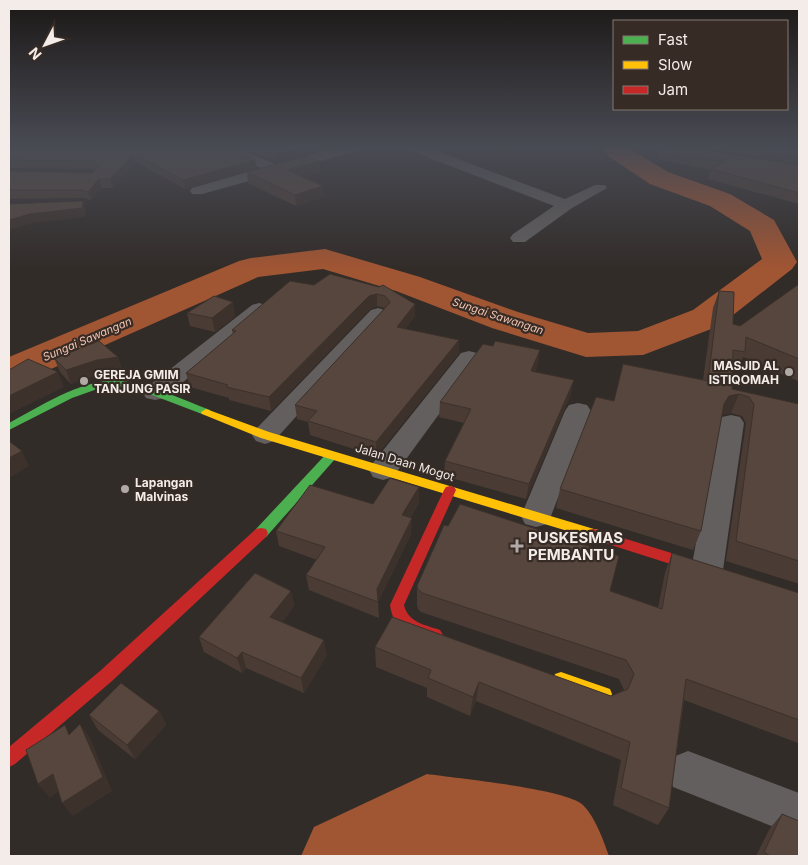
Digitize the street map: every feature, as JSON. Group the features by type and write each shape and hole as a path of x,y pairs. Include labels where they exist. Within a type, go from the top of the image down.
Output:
{"street":[{"path":"197,191 210,187"},
{"path":"522,187 566,204"},
{"path":"519,238 566,204 600,188"},
{"path":"155,393 273,299"},
{"path":"265,435 378,314"},
{"path":"383,470 469,358"},
{"name":"Jalan Daan Mogot","path":"9,427 83,390 103,384 125,384 155,393 265,435 712,571"},
{"path":"536,516 578,410"},
{"path":"712,571 731,423"},
{"path":"9,758 106,676 269,526 332,455"},
{"path":"445,638 408,626 398,618 396,612 397,605 450,490"},
{"path":"548,674 604,694"},
{"path":"688,772 799,815"}],"building":[{"path":"9,187 92,187 88,192 81,190 9,190"},
{"path":"279,187 319,187 295,195"},
{"path":"778,187 799,187 799,193"},
{"path":"83,201 82,208 30,214 9,220 9,204"},
{"path":"330,274 379,287 383,285 415,304 397,327 459,340 376,442 308,421 317,411 295,405 386,307 390,302 385,296 377,294 369,296 269,397 226,387 228,385 186,373 236,331 232,330 290,281 314,285"},
{"path":"799,284 799,359 746,337 745,352 733,350 732,389 799,404 799,561 736,541 754,404 749,397 739,394 729,396 724,404 701,531 560,489 596,397 614,401 623,364 708,381 719,291 734,292 733,324 740,326"},
{"path":"214,296 233,302 212,318 187,313"},
{"path":"99,341 118,357 97,360 66,370 54,358"},
{"path":"495,341 540,350 531,371 574,380 529,484 445,461 471,409 440,402 483,344 493,346"},
{"path":"28,359 58,372 9,396 9,370"},
{"path":"9,441 22,451 9,458"},
{"path":"390,478 419,487 402,515 412,518 377,589 378,602 306,575 325,547 276,531 310,485 373,504"},
{"path":"460,504 619,556 610,591 662,609 672,553 799,593 799,720 686,679 669,808 621,788 630,742 479,682 473,697 428,678 431,670 375,647 392,617 611,696 628,689 634,674 626,660 422,593 418,589 417,586 444,525 448,526"},
{"path":"255,573 291,591 270,617 324,640 301,678 242,652 237,658 199,637"},
{"path":"121,683 159,711 127,745 89,715"},
{"path":"80,724 103,777 62,803 53,774 38,784 26,750 65,725 69,735"},
{"path":"782,814 799,821 799,856 770,856 764,852"}],"waterway":[{"name":"Sungai Sawangan","path":"9,372 251,268 325,259 408,284 505,320 586,345 643,343 706,318 780,262 763,226 720,200 685,187"},
{"name":"Sungai Sawangan","path":"343,856 427,814 554,833 567,856"}],"traffic: fast":[{"path":"9,427 68,396 92,386 116,383 156,392 206,412"},
{"path":"261,533 332,455"}],"traffic: slow":[{"path":"206,412 265,435 594,534"},
{"path":"561,679 604,694"}],"traffic: jam":[{"path":"435,635 410,626 401,618 397,605 450,490"},
{"path":"9,758 106,676 261,533"},
{"path":"594,534 705,569"}],"place":[{"name":"MASJID AL ISTIQOMAH","path":"789,372"},
{"name":"GEREJA GMIM TANJUNG PASIR","path":"84,381"},
{"name":"Lapangan Malvinas","path":"125,489"},
{"name":"PUSKESMAS PEMBANTU","path":"517,546"}]}
